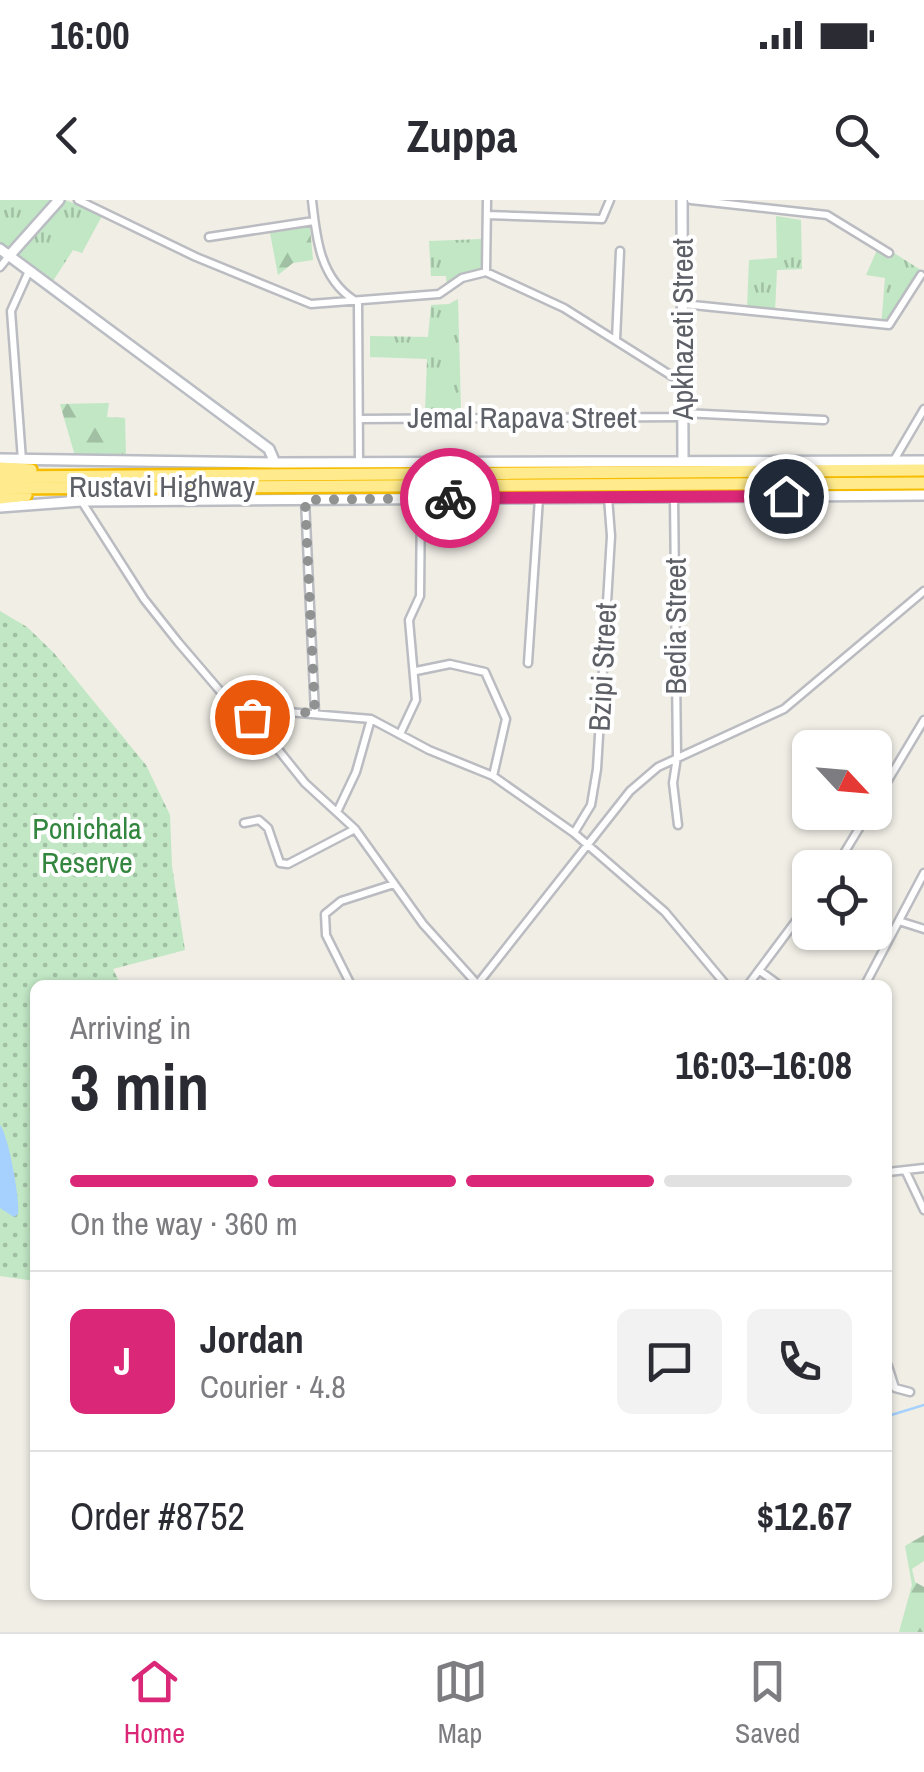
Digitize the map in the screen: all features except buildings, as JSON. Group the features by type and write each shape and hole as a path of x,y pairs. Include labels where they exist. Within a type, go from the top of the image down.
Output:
{"highway":[{"path":"0,468 75,476"},
{"name":"Rustavi Highway","path":"0,477 924,470"},
{"name":"Rustavi Highway","path":"0,488 924,482"},
{"path":"0,498 88,489"}],"street":[{"path":"0,267 5,253 59,200"},
{"path":"78,200 301,302 358,302 438,294 462,278 486,272 564,308 684,383"},
{"path":"312,200 328,272 358,302 359,462"},
{"path":"486,272 487,200"},
{"path":"487,215 602,218 610,200"},
{"name":"Apkhazeti Street","path":"682,200 683,459"},
{"path":"691,200 827,215 889,253"},
{"path":"209,237 314,221"},
{"path":"616,340 620,251"},
{"path":"5,253 269,449 275,463"},
{"path":"22,461 11,311 29,270"},
{"path":"683,304 888,325 920,275"},
{"path":"894,460 924,409"},
{"name":"Jemal Rapava Street","path":"359,418 684,415 824,420"},
{"path":"0,459 275,463 924,461"},
{"path":"0,507 81,501 924,495"},
{"name":"Bzipi Street","path":"574,833 591,805 597,769 612,536 608,496"},
{"name":"Bedia Street","path":"674,496 677,757 672,783 678,825"},
{"path":"528,662 540,497"},
{"path":"400,734 416,700 409,620 420,596 421,499"},
{"path":"305,500 315,713"},
{"path":"81,501 144,599 220,691 252,717 305,783 355,829 394,884 473,980"},
{"path":"482,980 630,791 677,757 784,709 817,686 924,591"},
{"path":"416,672 450,664 486,672 506,719 493,776"},
{"path":"252,717 276,711 371,719 493,776 574,833 665,912 722,980"},
{"path":"338,810 371,719"},
{"path":"892,774 924,720"},
{"path":"244,823 259,820 268,828 280,863 288,864 355,829"},
{"path":"868,980 902,922 924,873"},
{"path":"348,980 326,936 325,914 341,901 394,884"},
{"path":"902,922 924,929"},
{"path":"752,980 792,927"},
{"path":"760,971 772,980"},
{"path":"892,1172 924,1168"},
{"path":"906,1172 924,1210"},
{"path":"892,1379 895,1388 910,1392"}],"green space":[{"path":"0,200 52,200 8,252 0,247"},
{"path":"65,200 103,214 82,253 73,250 53,281 17,257"},
{"path":"776,216 801,220 802,269 777,270 775,312 747,309 749,260 777,258"},
{"path":"310,227 313,260 293,263 278,275 270,233"},
{"path":"482,239 484,267 480,271 447,285 446,276 431,276 429,241"},
{"path":"877,250 890,259 894,253 924,272 891,328 881,327 885,278 866,275"},
{"path":"458,299 461,410 425,411 427,359 370,357 370,336 428,337 431,305"},
{"path":"109,403 107,417 125,418 126,455 75,456 60,404"},
{"name":"Ponichala Reserve","path":"0,611 27,627 54,653 146,765 170,815 172,866 185,950 113,969 118,980 30,980 30,1280 0,1276"},
{"path":"924,1535 924,1561 912,1569 915,1582 924,1587 924,1632 899,1632 912,1585 905,1546"}],"water":[{"path":"0,1125 15,1182 18,1214 14,1217 0,1208"}],"waterway":[{"path":"892,1415 924,1405"}],"way so far":[{"path":"252,717 276,711 315,713 310,675 305,500 450,498"}],"route":[{"path":"450,498 786,496"}]}
